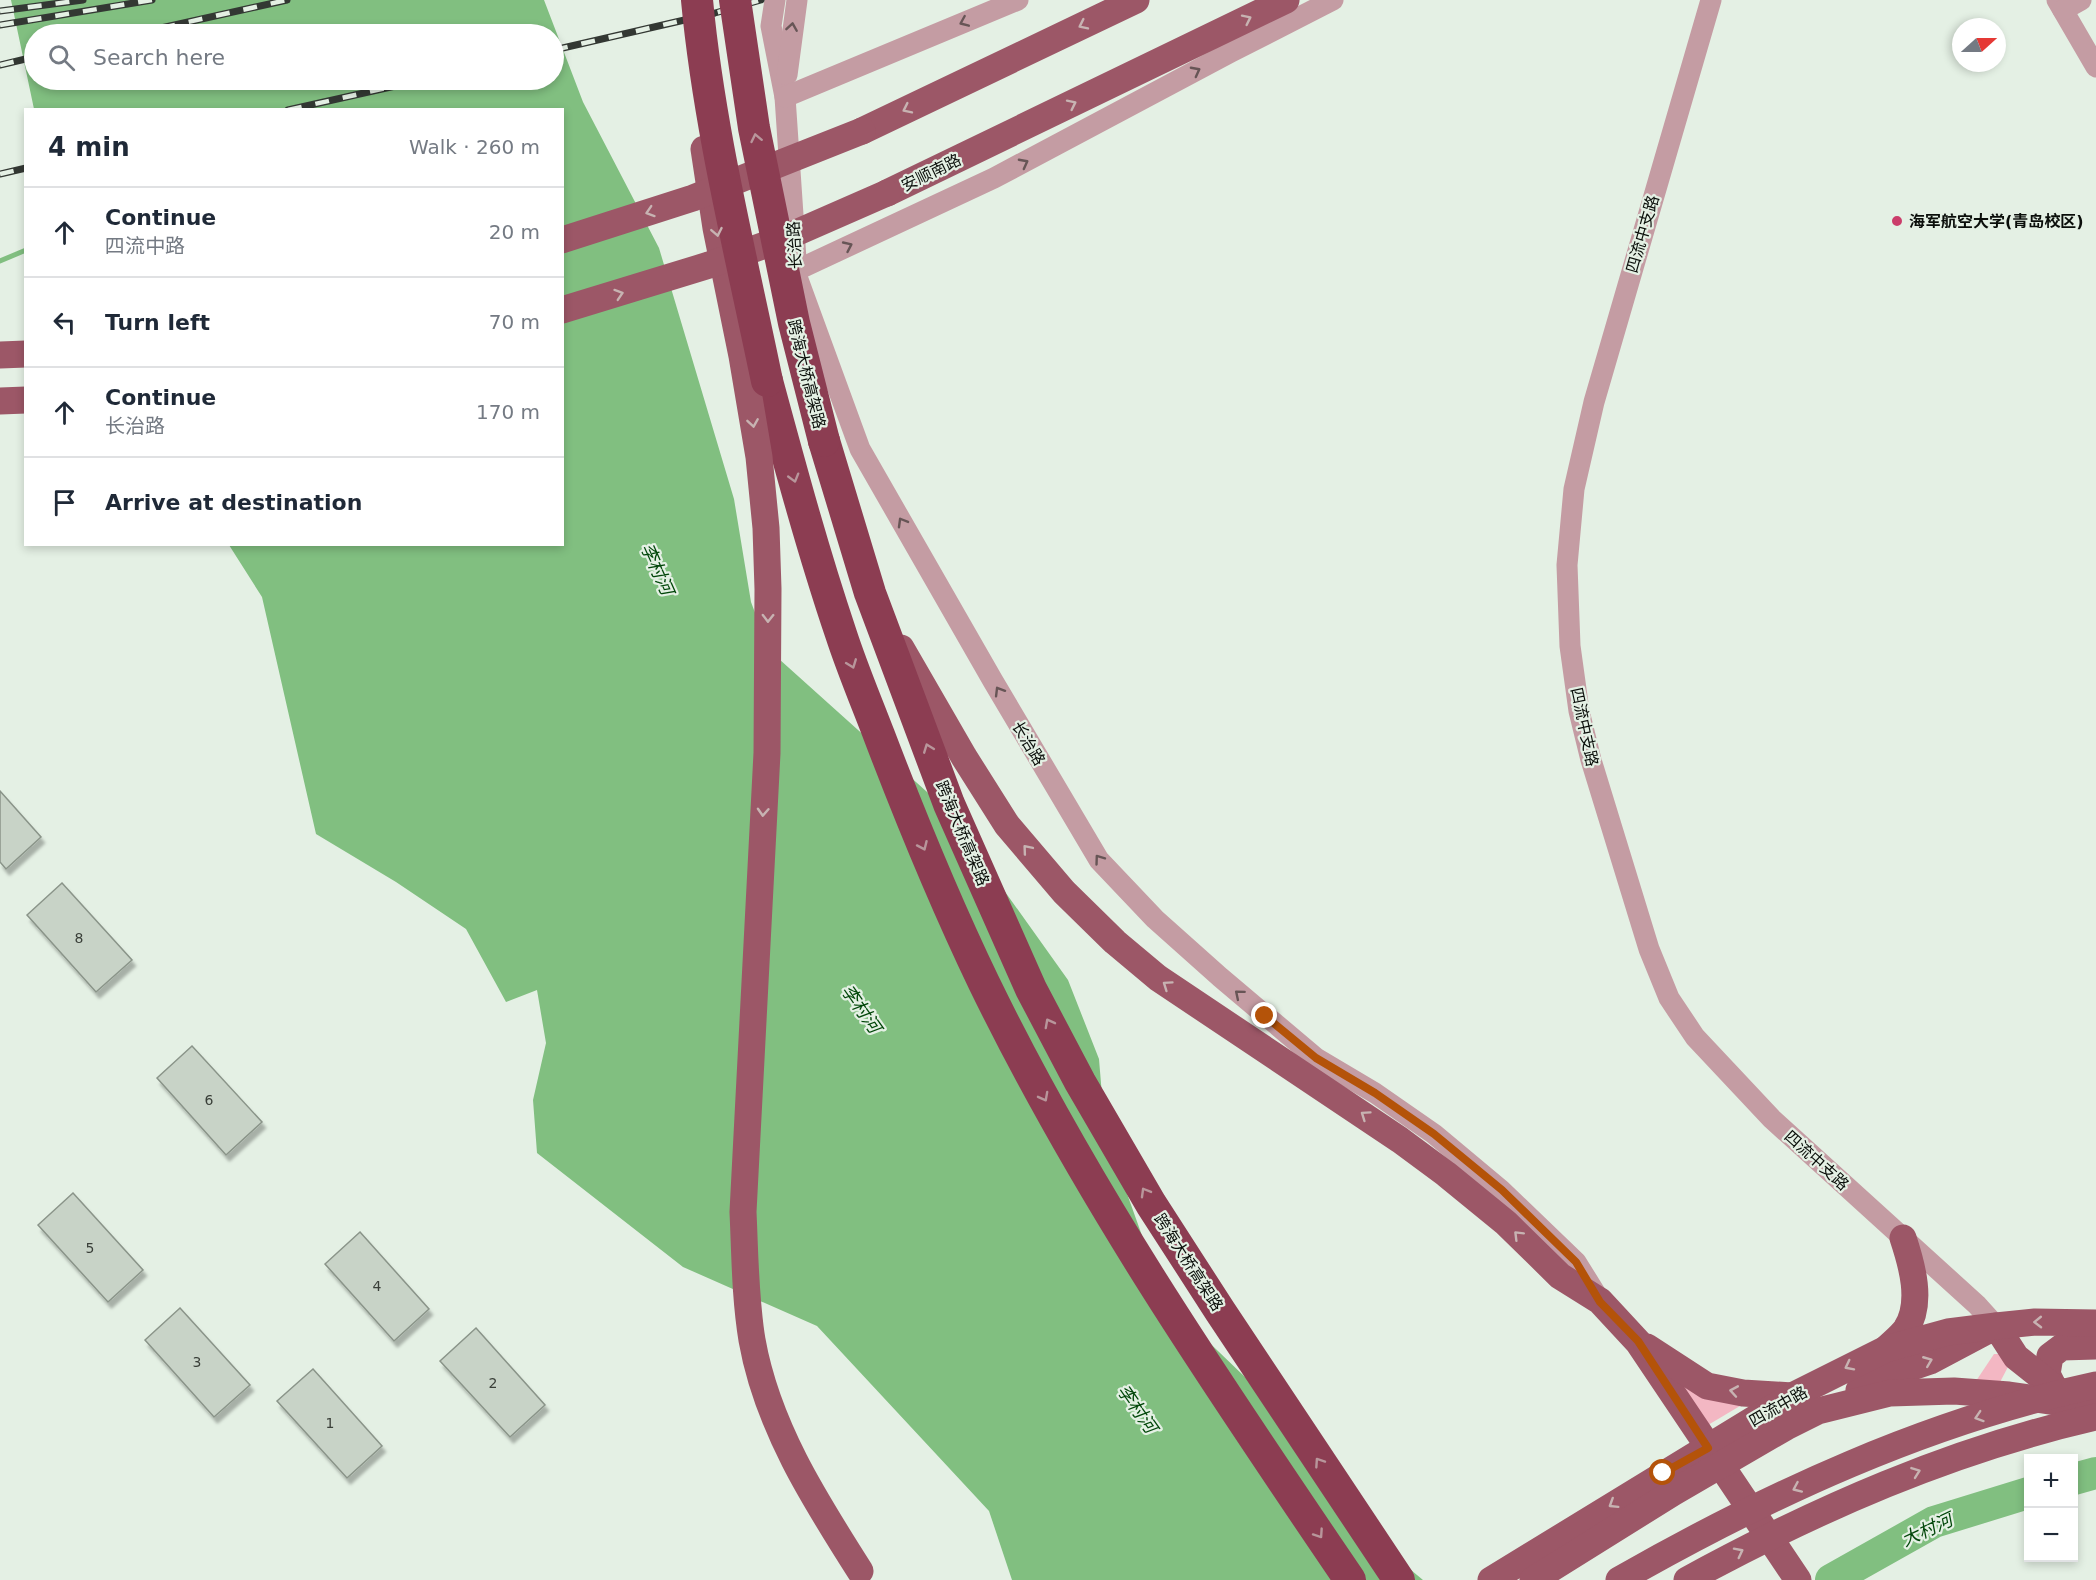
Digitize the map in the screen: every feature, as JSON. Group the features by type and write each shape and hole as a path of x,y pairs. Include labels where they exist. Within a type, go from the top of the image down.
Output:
{"highway":[{"name":"跨海大桥高架路","path":"735,0 754,128 794,324 824,441 870,593 949,804 1031,989 1080,1082 1151,1204 1399,1580"},
{"path":"698,14 720,155 770,393 841,636 914,827 984,983 1046,1101 1131,1249 1251,1434 1350,1580"}],"main road":[{"path":"564,239 693,198 862,131 1136,0"},
{"name":"安顺南路","path":"564,309 709,265 782,239 887,194 1286,0"},
{"path":"698,14 698,104 716,228 742,356 759,457 766,528 768,589 766,753 743,1212 751,1328 766,1393 786,1444 819,1507 864,1575"},
{"path":"0,355 24,354"},
{"path":"0,400 24,400"},
{"path":"870,593 964,758 1007,825 1064,892 1115,942 1158,978 1343,1100 1446,1174 1506,1223 1560,1276 1600,1302 1638,1341 1798,1580"},
{"path":"1886,1349 1906,1329 1913,1311 1914,1286 1911,1263 1903,1238"},
{"name":"四流中路","path":"1714,1457 1792,1396 1886,1349 1948,1332 1996,1326 2035,1322 2096,1323"},
{"path":"1818,1411 1886,1376 1930,1361 1996,1326 2016,1357 2089,1410"},
{"path":"1638,1341 1707,1386 1743,1393 1792,1396"},
{"path":"2053,1386 2047,1374 2050,1356 2062,1347 2096,1346"},
{"path":"1619,1580 1769,1501 1842,1468 1977,1416 2096,1385"},
{"name":"四流中路","path":"1491,1580 1714,1457 1818,1411 1869,1397 1917,1391 1958,1390 2009,1395 2089,1410"},
{"path":"1687,1580 1841,1502 2089,1410"},
{"name":"四流中路","path":"1533,1580 1668,1483"}],"street":[{"name":"长治路","path":"775,0 771,26 785,97 797,274 795,271"},
{"path":"797,0 785,97 1018,0"},
{"path":"795,271 994,178 1333,0"},
{"name":"四流中支路","path":"1711,0 1594,402 1574,489 1567,565 1570,646 1579,711 1591,760 1649,949 1669,998 1695,1037 1772,1119 1977,1305 1996,1326"},
{"path":"2067,3 2096,66"},
{"name":"长治路","path":"795,271 860,449 987,671 1099,860 1179,941 1316,1058 1375,1093 1434,1134 1502,1190 1576,1262 1600,1302"}],"shaded area":[{"path":"1994,1354 2000,1354 2010,1363 1998,1386 1976,1381"},
{"path":"1676,1375 1740,1403 1740,1406 1708,1425"}],"water":[{"path":"11,0 544,0 553,24 24,24 24,62"},
{"name":"李村河","path":"564,52 583,102 659,248 734,499 751,602 769,650 946,809 1068,980 1099,1059 1105,1132 1165,1300 1302,1432 1351,1520 1423,1580 1012,1580 989,1511 817,1326 683,1267 537,1153 533,1100 546,1043 537,990 506,1002 466,929 396,882 316,834 262,597 230,546 564,546 564,108 34,108 30,90 564,90"}],"building":[{"path":"0,791 41,837 6,869 0,862"},
{"path":"62,883 132,960 96,992 27,915"},
{"path":"192,1046 262,1122 226,1155 157,1078"},
{"path":"73,1193 143,1270 108,1302 38,1225"},
{"path":"360,1232 429,1309 394,1341 325,1264"},
{"path":"180,1308 250,1385 214,1417 145,1340"},
{"path":"476,1328 545,1405 510,1437 440,1361"},
{"path":"313,1369 382,1446 347,1478 277,1401"}],"waterway":[{"path":"0,261 24,251"},
{"name":"大村河","path":"2078,1478 2096,1473"},
{"name":"大村河","path":"1831,1580 1934,1522 2024,1494"}],"railway":[{"path":"0,11 83,0"},
{"path":"0,25 152,0"},
{"path":"179,24 287,0"},
{"path":"564,48 715,13 761,0"},
{"path":"0,65 24,59"},
{"path":"297,108 377,90"},
{"path":"0,174 24,168"}],"place":[{"name":"海军航空大学(青岛校区)","path":"1897,221"}],"route":[{"path":"1265,1016 1316,1058 1375,1093 1434,1134 1502,1190 1576,1262 1600,1302 1638,1341 1708,1448 1663,1473"}]}
